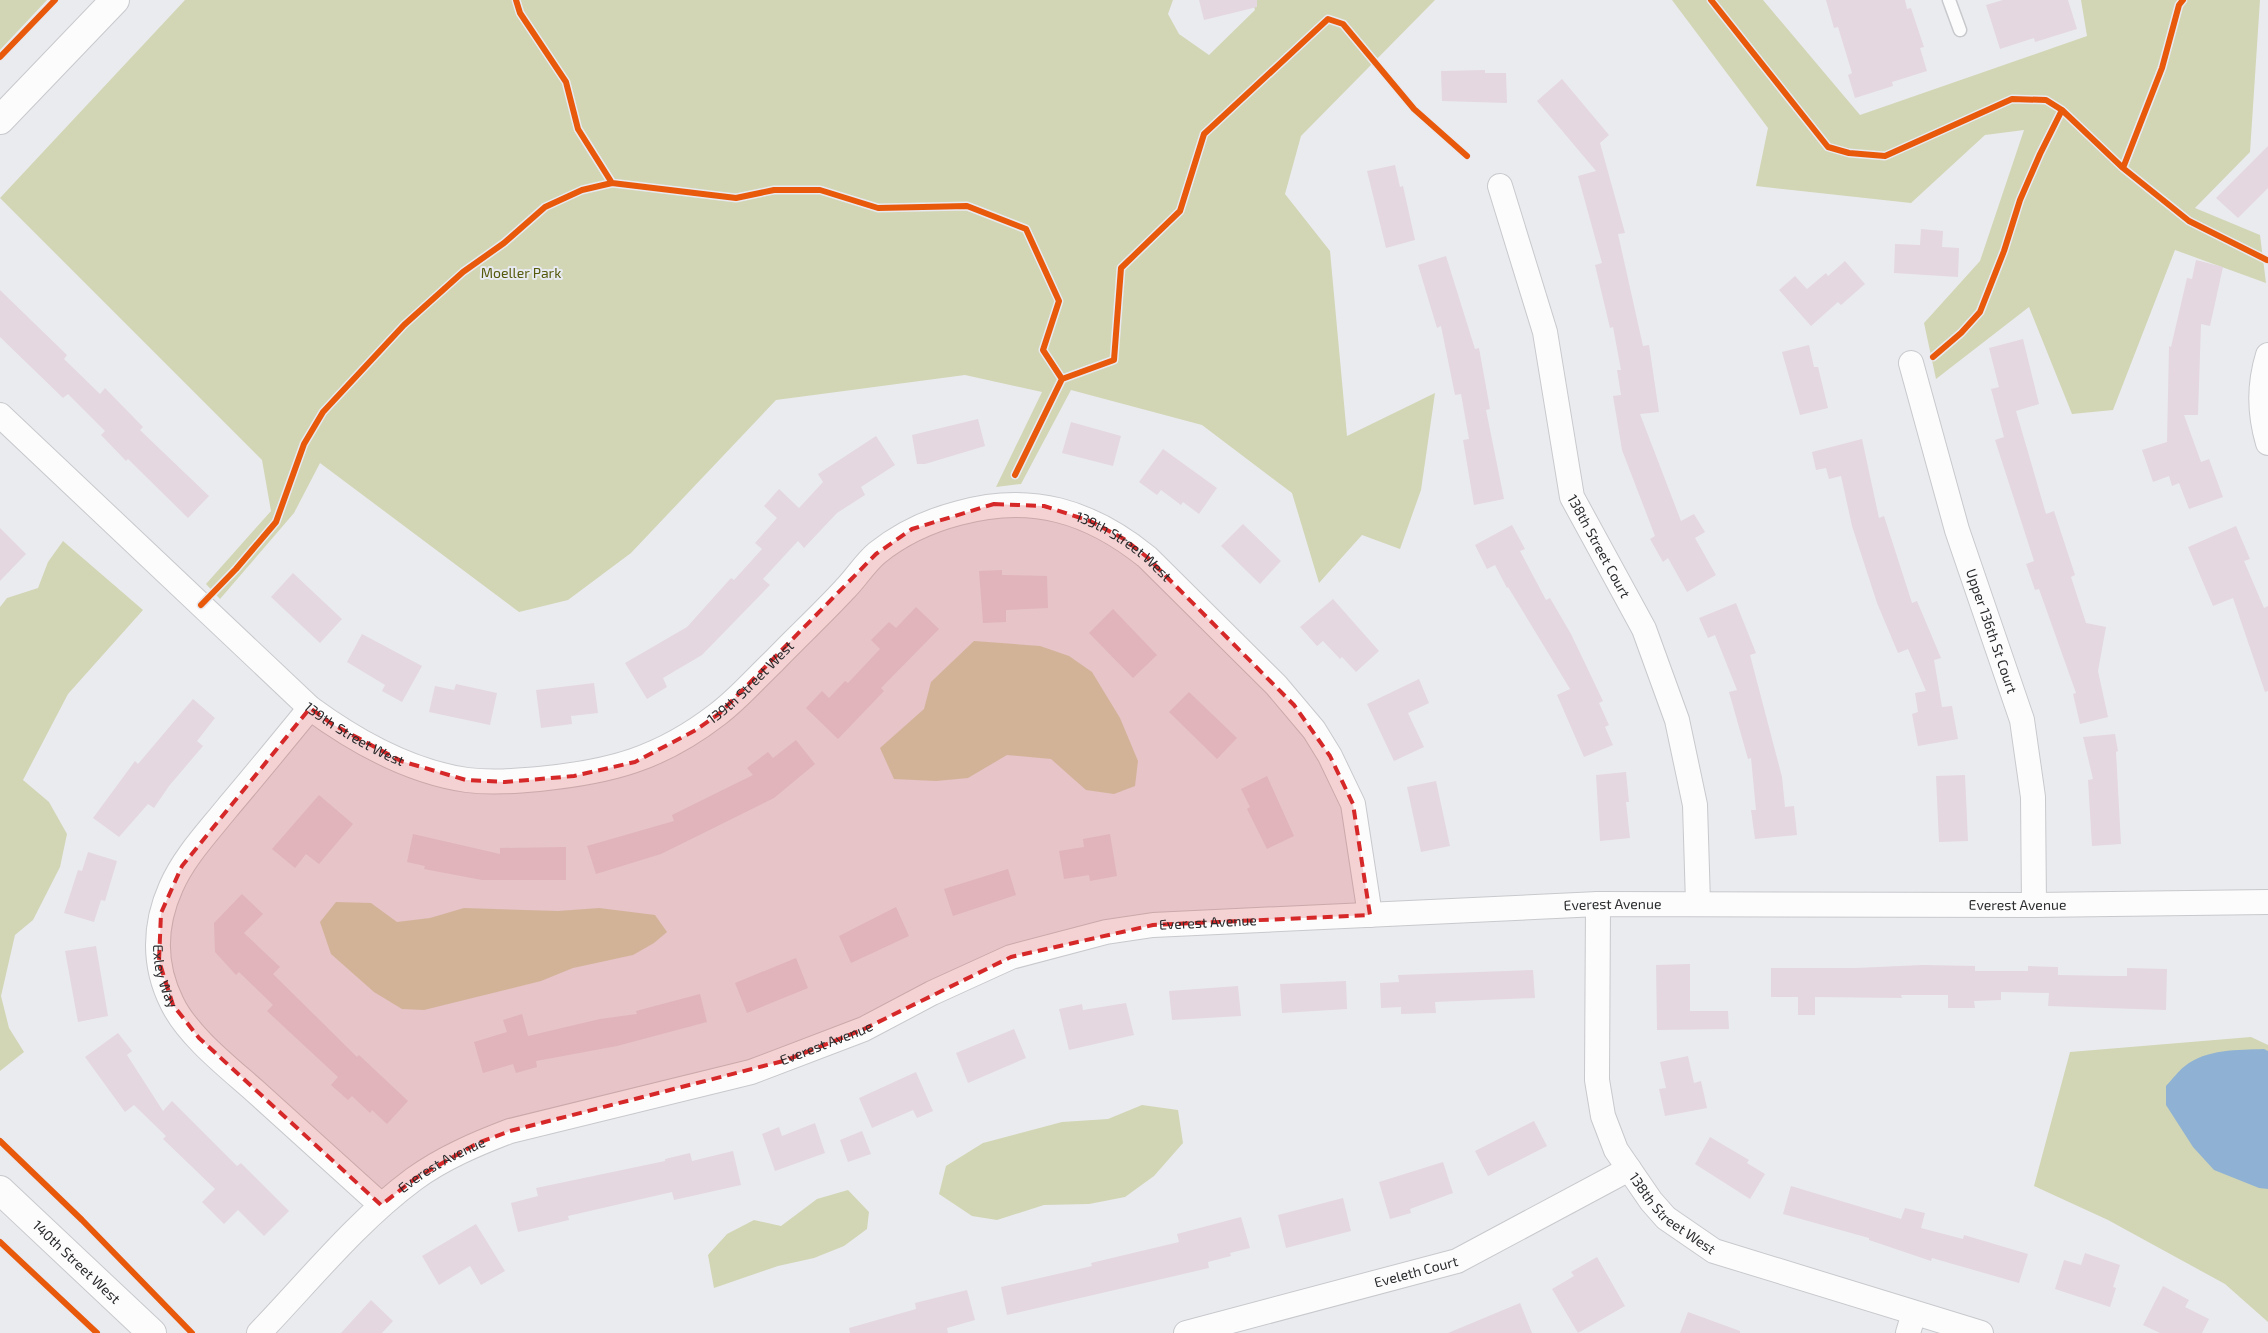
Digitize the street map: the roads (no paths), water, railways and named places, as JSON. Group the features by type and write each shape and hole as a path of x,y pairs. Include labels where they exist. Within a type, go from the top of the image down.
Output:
{"street":[{"path":"0,120 115,0"},
{"name":"138th Street Court","path":"1500,186 1545,332 1572,497 1644,629 1678,720 1695,804 1698,903"},
{"path":"2268,355 2261,377 2261,409 2268,442"},
{"name":"Upper 136th St Court","path":"1911,363 1957,530 2022,720 2033,797 2034,905"},
{"name":"139th Street West","path":"3,425 310,708 332,724 402,761 466,780 505,782 574,776 606,770 635,762 696,730 720,712 840,595 876,554 912,529 933,520 994,504 1044,506 1104,527 1124,539 1147,557 1276,685 1314,730 1330,756 1353,804 1370,915"},
{"name":"Exley Way","path":"310,708 182,866 171,886 161,914 157,938 159,961 164,984 173,1005 199,1038 236,1074 382,1205"},
{"name":"Everest Avenue","path":"260,1333 382,1205 416,1178 478,1143 510,1132 751,1072 787,1060 864,1029 932,993 1011,957 1106,932 1153,925 1598,904 2034,905 2268,902"},
{"name":"138th Street West","path":"1598,904 1598,1080 1602,1116 1616,1150 1651,1201 1666,1218 1714,1251 1911,1323 1981,1333"},
{"name":"Eveleth Court","path":"1186,1333 1457,1260 1629,1169"},
{"name":"140th Street West","path":"0,1190 152,1333"}],"lane":[{"path":"1949,0 1960,30"}],"water":[{"path":"2264,1049 2268,1051 2268,1189 2259,1188 2214,1170 2193,1147 2166,1105 2166,1086 2182,1068 2193,1060 2212,1053"}],"park label":[{"name":"Moeller Park","path":"521,273"}]}
